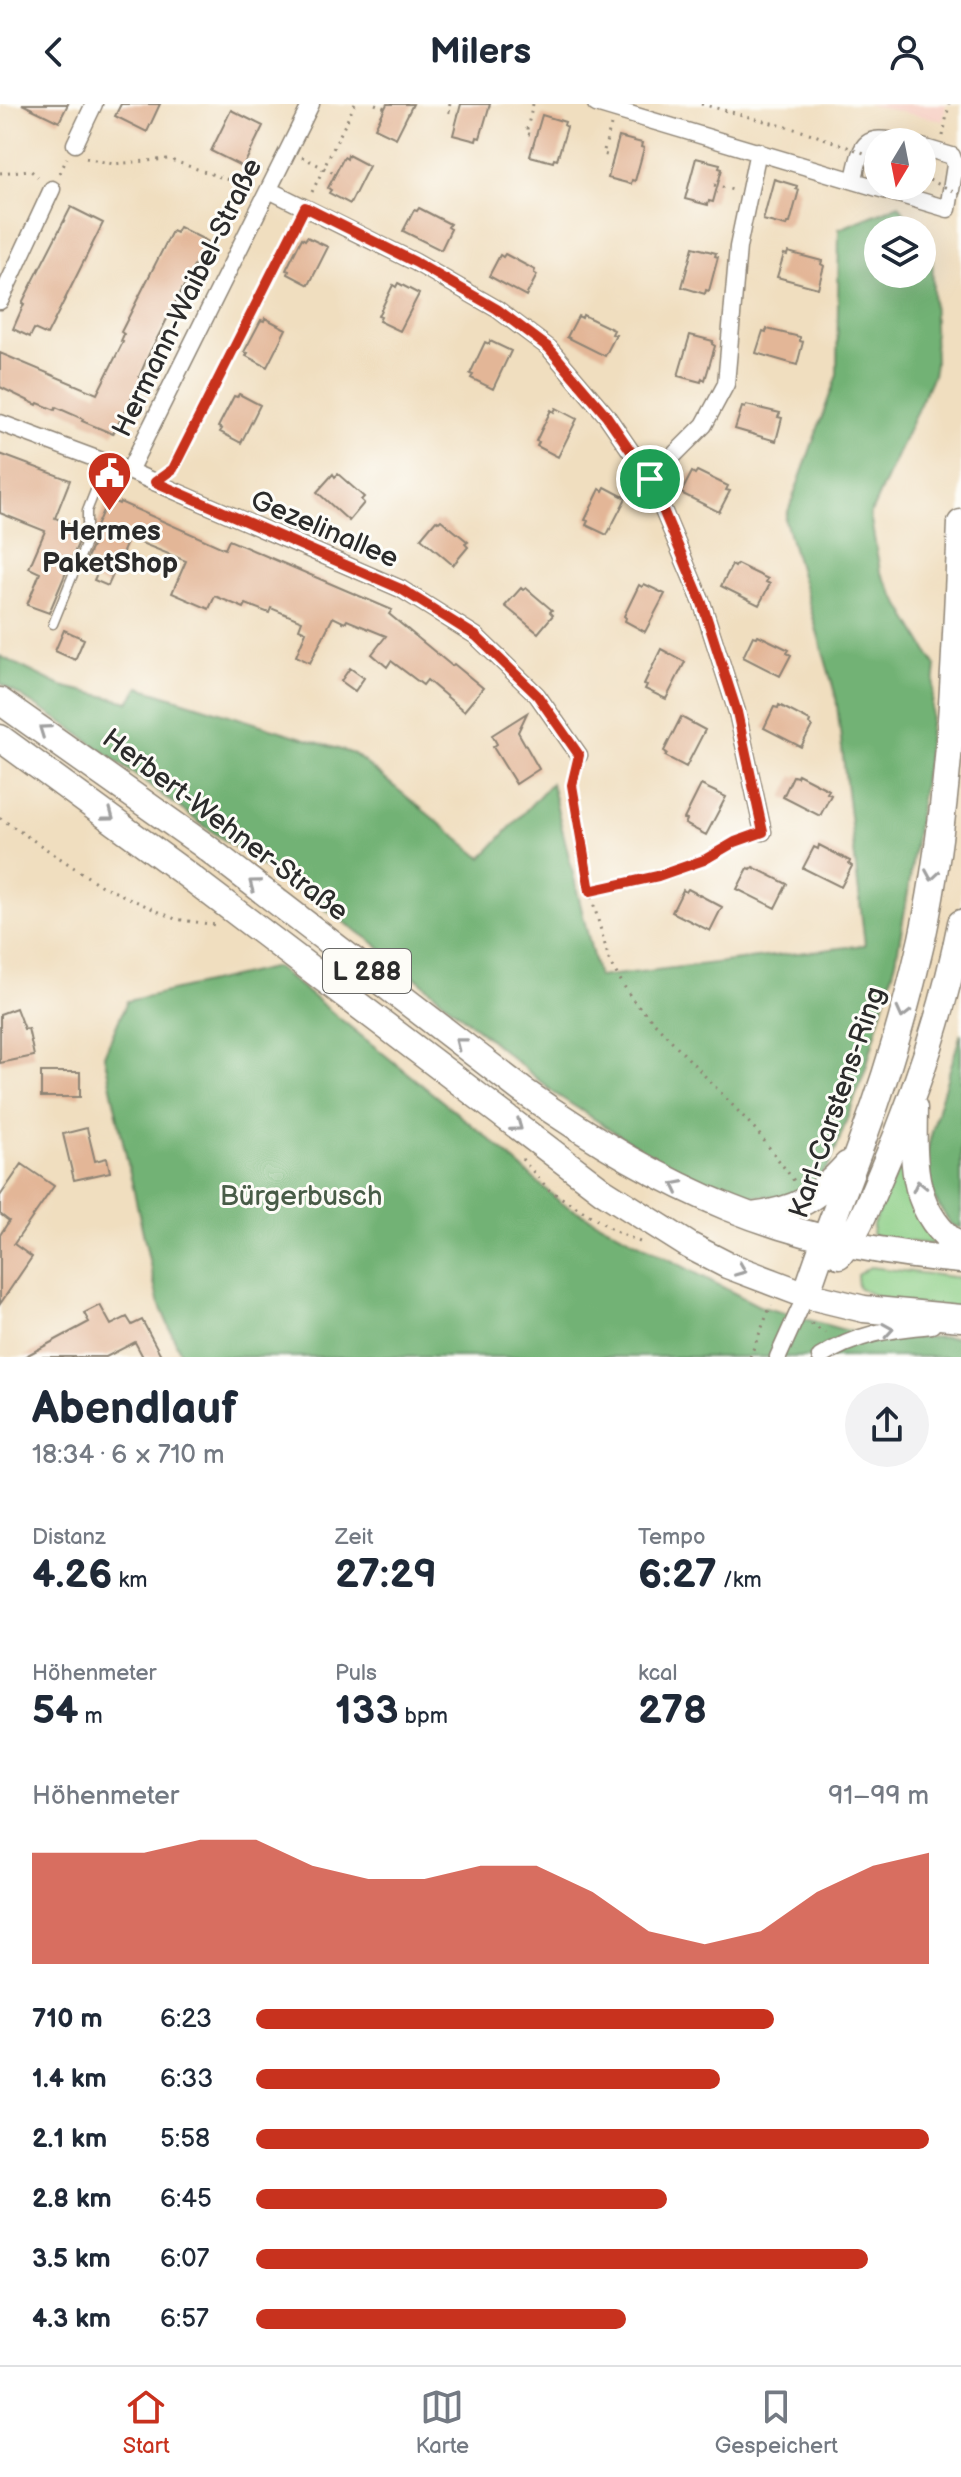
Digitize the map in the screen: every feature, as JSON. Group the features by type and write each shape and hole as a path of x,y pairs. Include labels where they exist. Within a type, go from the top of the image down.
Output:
{"main road":[{"name":"Karl-Carstens-Ring","path":"836,1242 857,1154 897,1036 922,938 950,742 961,523"},
{"name":"Herbert-Wehner-Straße","path":"0,701 202,844 480,1059 572,1126 678,1187 748,1217 836,1242"},
{"name":"L 288","path":"0,738 182,871 603,1191 690,1246 727,1265 806,1295 864,1309 961,1319"},
{"name":"Karl-Carstens-Ring","path":"806,1295 914,1096 940,1013 961,923"},
{"path":"914,1096 914,1163 918,1192 930,1218 947,1238 961,1248"},
{"path":"748,1217 786,1211 804,1204 818,1195 857,1154"},
{"name":"L 288","path":"836,1242 886,1252 961,1260"}],"street":[{"path":"75,144 94,104"},
{"name":"Hermann-Waibel-Straße","path":"129,471 311,104"},
{"path":"596,104 948,209 955,165 952,156 936,149"},
{"path":"854,179 864,145"},
{"path":"650,479 704,425 726,384 738,247 758,151"},
{"path":"0,301 52,189"},
{"path":"269,190 415,262 497,309 549,348 606,415 650,479 702,603 737,712 763,832"},
{"name":"Gezelinallee","path":"0,423 129,471 401,589 476,636 537,695 579,755"},
{"path":"778,1357 806,1295"},
{"path":"820,1357 868,1333 961,1319"}],"lane":[{"path":"53,624 87,540 87,511 107,462"}],"path":[{"path":"155,482 173,469 355,104"},
{"path":"375,104 385,108"},
{"path":"450,104 448,111 459,115"},
{"path":"533,104 526,133 536,136"},
{"path":"701,104 809,133 864,153"},
{"path":"940,150 949,104"},
{"path":"614,157 603,154 615,110"},
{"path":"0,173 30,170 52,189 75,144"},
{"path":"75,144 81,157 113,164 168,159 250,188 269,190"},
{"path":"288,150 338,175"},
{"path":"936,183 961,194"},
{"path":"579,755 572,785 590,891 610,963 632,999 756,1130 801,1191 804,1204"},
{"path":"590,891 658,876 704,860 735,842 763,832"},
{"path":"750,1357 779,1285"}],"shaded area":[{"path":"865,104 946,104 943,121"}],"green space":[{"path":"899,205 907,216 872,216"},
{"path":"864,219 864,288 933,288 933,375 870,515 880,571 936,666 926,764 896,961 865,1071 830,1164 812,1186 788,1197 737,1195 658,1160 554,1093 373,942 207,828 71,728 0,683 0,656 61,686 129,702 139,687 354,754 482,858 551,783 598,977 865,945 836,697 785,520 837,375 839,229"},
{"name":"Bürgerbusch","path":"276,967 494,1143 561,1203 759,1306 873,1338 961,1337 961,1357 182,1357 158,1301 104,1055 127,1001"},
{"path":"961,1033 961,1228 951,1225 933,1196 925,1159"},
{"path":"898,1170 906,1172 933,1239 931,1244 879,1238 872,1234 873,1224"},
{"path":"870,1267 961,1278 961,1307 908,1303 869,1293 858,1287 857,1275"}],"building":[{"path":"22,104 68,104 59,122"},
{"path":"121,104 160,104 147,132 115,116"},
{"path":"387,104 413,104 396,138 375,128"},
{"path":"461,104 490,104 480,138 477,137 476,141 453,135"},
{"path":"231,110 263,126 243,167 211,151"},
{"path":"542,115 565,122 567,127 557,160 553,162 530,156"},
{"path":"619,137 642,143 641,147 644,148 635,181 632,180 631,184 608,178"},
{"path":"348,155 369,166 350,204 329,193 331,190 328,188"},
{"path":"696,158 720,164 719,168 722,169 713,202 709,201 708,205 685,199"},
{"path":"774,179 797,186 799,190 790,223 786,226 763,220"},
{"path":"71,207 103,223 47,335 34,329 30,337 13,329 22,303"},
{"path":"419,208 450,224 448,227 451,229 441,250 403,231 414,210"},
{"path":"179,227 207,241 149,354 139,377 141,379 113,434 56,407 55,410 37,405 0,387 0,353 97,394 123,342 124,334 121,332 172,231 176,233"},
{"path":"307,237 328,247 309,285 286,270 302,238 305,240"},
{"path":"693,247 716,253 718,257 709,291 706,290 705,294 682,287"},
{"path":"788,252 822,261 824,266 818,288 777,277 784,254"},
{"path":"505,254 535,270 537,275 526,296 489,276 500,255 503,257"},
{"path":"398,283 419,294 400,331 379,321 381,317 378,316 393,285 396,287"},
{"path":"583,315 614,330 612,334 616,335 605,356 567,337 578,316 582,318"},
{"path":"265,318 286,329 267,367 244,352"},
{"path":"767,329 800,337 803,342 797,365 756,353 763,331"},
{"path":"690,335 713,341 715,346 705,380 702,378 701,382 678,376"},
{"path":"490,341 511,351 493,389 471,378 473,375 470,374 485,342 489,344"},
{"path":"239,394 260,405 241,443 220,432 222,429 218,427 234,396"},
{"path":"746,405 780,413 778,417 782,418 776,441 735,429 742,407"},
{"path":"556,408 577,419 558,457 537,446 539,442 536,441 551,410 554,412"},
{"path":"0,454 70,480 55,518 80,528 80,539 49,613 27,605 40,573 29,568 45,531 0,513"},
{"path":"697,471 728,486 726,490 730,491 719,512 681,493 692,472 695,474"},
{"path":"333,474 335,477 338,474 364,497 361,500 364,503 349,521 317,492"},
{"path":"605,487 626,498 607,535 586,525 588,521 585,520 600,489 603,491"},
{"path":"108,499 225,549 229,540 392,610 389,614 483,688 464,711 427,680 423,685 391,661 387,667 372,654 386,636 333,617 310,663 296,656 306,632 299,629 302,621 271,608 269,613 246,604 244,608 215,596 209,609 172,593 186,561 129,538 108,586 94,580 100,567 86,560"},
{"path":"436,520 441,520 468,542 465,544 468,547 453,565 421,538"},
{"path":"737,564 768,579 766,582 770,584 759,605 721,586 732,565 735,567"},
{"path":"644,584 665,594 645,632 625,621 624,616 639,585 642,587"},
{"path":"521,588 526,588 552,610 553,615 538,633 505,606"},
{"path":"64,630 84,639 75,660 55,651"},
{"path":"758,635 789,650 787,653 791,655 780,676 743,657 753,636"},
{"path":"661,649 685,662 666,699 645,689 647,685 644,684"},
{"path":"350,668 364,678 355,691 341,681"},
{"path":"779,705 810,721 812,726 801,747 764,728 774,707 778,708"},
{"path":"527,713 518,732 539,769 516,784 493,747 497,744 492,735"},
{"path":"681,717 705,730 686,767 665,756 667,753 664,751"},
{"path":"798,774 829,790 827,793 831,795 820,816 783,797 793,776 797,777"},
{"path":"701,785 726,797 706,835 685,824 687,820 684,819"},
{"path":"819,845 850,861 852,866 841,887 803,868 814,847 818,849"},
{"path":"753,867 787,884 775,908 737,889 748,868"},
{"path":"688,889 722,907 710,931 672,912 683,890 686,892"},
{"path":"16,1008 24,1029 28,1028 34,1056 0,1063 0,1014"},
{"path":"41,1072 80,1072 80,1097 41,1097"},
{"path":"87,1128 95,1161 107,1158 110,1172 74,1180 63,1134"},
{"path":"22,1164 54,1186 14,1244 32,1257 0,1304 0,1235 9,1221 0,1214 0,1196"},
{"path":"100,1305 111,1325 127,1317 132,1325 142,1320 162,1357 143,1357 135,1342 106,1357 24,1357 89,1322 84,1313"}],"place":[{"name":"Hermes PaketShop","path":"110,512"}],"route":[{"path":"305,207 415,262 497,309 549,348 606,415 650,479 702,603 737,712 763,832 735,842 704,860 658,876 590,891 572,785 579,755 537,695 476,636 401,589 155,482 173,469 199,412 305,207"}]}
